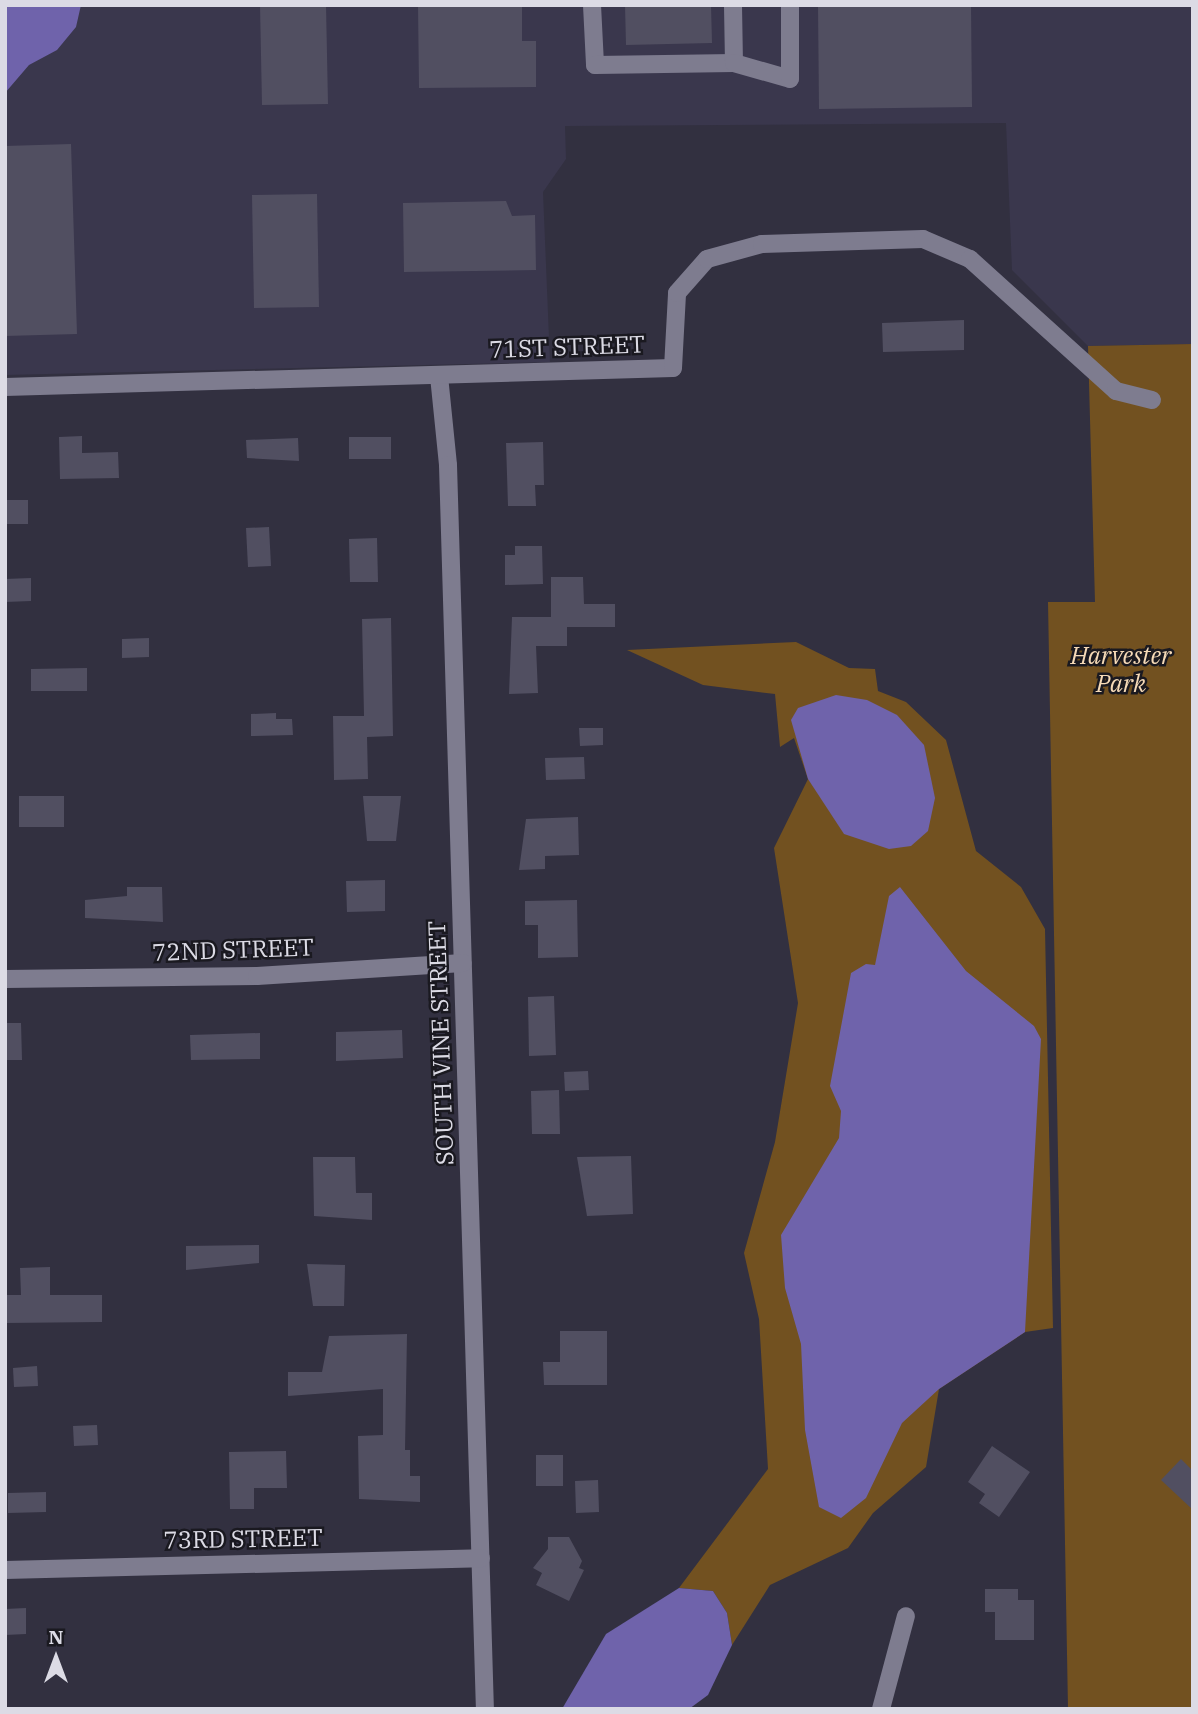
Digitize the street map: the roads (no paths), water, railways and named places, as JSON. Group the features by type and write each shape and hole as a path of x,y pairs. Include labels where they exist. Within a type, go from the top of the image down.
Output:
{"street":[{"path":"593,5 595,65 734,63 790,79 790,5"},
{"path":"733,5 734,63"},
{"name":"71ST STREET","path":"5,387 673,368 677,293 707,259 762,244 923,239 970,259 1116,391 1152,400"},
{"name":"SOUTH VINE STREET","path":"439,376 448,465 485,1709"},
{"name":"72ND STREET","path":"5,979 257,976 463,963"},
{"name":"73RD STREET","path":"5,1570 481,1558"},
{"path":"881,1709 906,1616"}],"park label":[{"name":"Harvester Park","path":"1121,670"}]}
